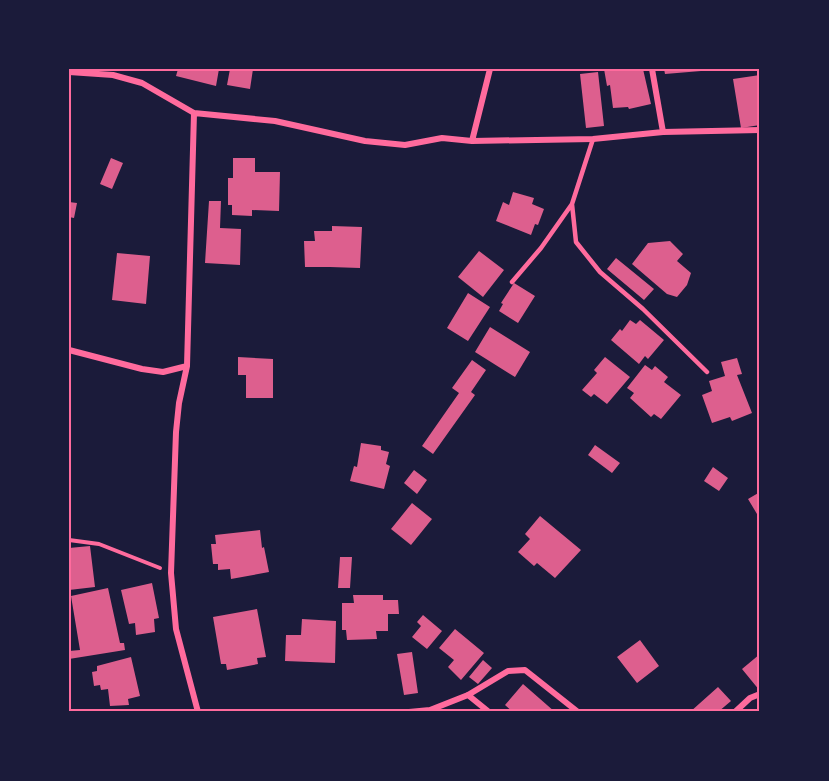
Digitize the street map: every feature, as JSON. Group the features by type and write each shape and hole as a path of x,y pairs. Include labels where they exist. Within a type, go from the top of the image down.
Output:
{"street":[{"path":"472,141 490,69"},
{"path":"652,69 663,132"},
{"path":"69,72 113,75 142,84 194,113 275,121 365,141 405,145 442,138 472,141 593,139 663,132 760,130"},
{"path":"194,113 187,366 179,403 176,432 171,573 176,629 198,712"},
{"path":"69,350 142,369 163,372 187,366"},
{"path":"409,712 430,710 468,695 508,671 525,670 578,712"},
{"path":"735,712 750,698 760,694"},
{"path":"468,695 489,712"}],"lane":[{"path":"512,282 541,248 572,204 593,139"},
{"path":"572,204 576,242 600,272 643,309 707,372"}],"path":[{"path":"69,540 99,544 171,573"}],"building":[{"path":"178,69 219,69 216,86 176,76"},
{"path":"230,69 253,69 250,89 227,85"},
{"path":"604,69 643,69 651,104 629,109 628,107 613,108 610,85 607,86"},
{"path":"664,69 701,69 701,71 665,74"},
{"path":"598,72 604,126 586,128 580,74"},
{"path":"760,75 760,125 741,128 733,79"},
{"path":"111,158 123,163 112,189 100,184"},
{"path":"233,158 255,158 255,172 280,172 279,211 252,210 252,216 232,215 232,205 228,205 228,178 233,178"},
{"path":"513,192 534,198 532,204 544,209 531,235 496,221 503,202 509,205"},
{"path":"209,201 221,201 220,228 241,229 240,265 205,263"},
{"path":"69,202 77,203 74,218 69,217"},
{"path":"332,226 362,227 360,268 305,267 304,241 315,241 314,231 332,231"},
{"path":"670,241 683,254 677,261 691,273 687,285 677,297 667,294 632,264 648,243"},
{"path":"479,251 504,270 483,297 458,277"},
{"path":"117,253 150,256 146,304 112,300"},
{"path":"616,258 654,289 644,300 607,269"},
{"path":"514,283 535,296 518,323 499,311 503,304 501,303"},
{"path":"468,293 490,307 468,341 447,328"},
{"path":"630,320 636,324 640,320 664,340 648,359 645,356 639,364 611,340"},
{"path":"490,327 530,352 515,377 475,352"},
{"path":"238,357 273,359 273,398 246,398 246,375 238,375"},
{"path":"605,357 630,377 607,404 594,394 591,397 582,390 597,373 594,370"},
{"path":"737,358 742,374 737,375 752,413 732,421 730,417 712,423 702,395 712,391 709,381 725,376 721,362"},
{"path":"472,360 486,370 471,392 475,395 433,454 422,446 459,393 452,388"},
{"path":"645,365 652,370 655,366 668,377 664,382 681,395 661,419 654,414 651,417 630,398 634,393 627,388"},
{"path":"361,443 381,446 381,450 389,452 386,464 390,466 384,489 350,481 354,466 357,467"},
{"path":"595,445 620,463 612,473 588,455"},
{"path":"713,467 728,478 719,491 704,481"},
{"path":"414,470 427,480 417,494 404,483"},
{"path":"760,492 760,519 748,499"},
{"path":"412,503 432,519 411,545 391,529"},
{"path":"540,516 581,550 555,578 537,563 534,566 518,552 530,539 525,534"},
{"path":"260,530 262,548 264,547 269,572 231,579 230,569 218,570 218,564 213,564 211,544 216,544 215,535"},
{"path":"90,546 95,587 69,590 69,548"},
{"path":"340,557 352,557 350,588 338,588"},
{"path":"152,583 159,618 154,619 155,632 136,635 135,623 129,624 121,590"},
{"path":"108,588 120,643 124,643 125,650 69,659 69,651 80,650 71,596"},
{"path":"353,595 383,595 383,600 398,600 399,614 388,614 388,631 376,631 377,639 347,640 346,630 342,630 342,603 354,603"},
{"path":"257,609 266,657 257,658 258,664 227,670 226,664 221,664 213,617"},
{"path":"423,615 442,631 427,649 412,637 421,626 417,622"},
{"path":"302,619 336,621 335,663 285,661 286,635 301,635"},
{"path":"455,629 484,653 461,680 448,667 454,660 439,648"},
{"path":"640,640 659,666 637,683 617,657"},
{"path":"412,652 418,693 404,695 397,654"},
{"path":"760,654 760,691 742,669"},
{"path":"131,657 140,696 128,699 129,705 110,706 108,689 101,690 100,685 94,686 92,672 97,671 97,666"},
{"path":"483,660 492,668 478,684 469,677"},
{"path":"523,684 555,712 513,712 505,705"},
{"path":"718,687 731,701 718,712 690,712"}]}
